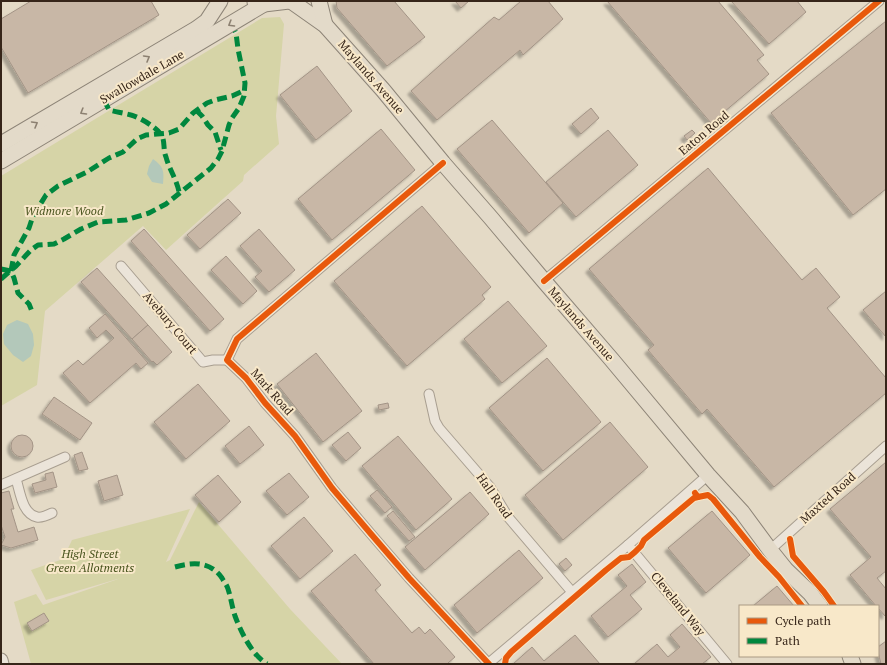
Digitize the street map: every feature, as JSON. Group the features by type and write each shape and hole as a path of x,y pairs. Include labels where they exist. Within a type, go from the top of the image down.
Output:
{"main road":[{"name":"Swallowdale Lane","path":"1,144 196,29 207,21 220,1"},
{"path":"258,3 290,1"},
{"name":"Maylands Avenue","path":"290,1 325,25 386,94 708,475 742,512 786,570 810,593 819,605"},
{"name":"Maylands Avenue","path":"319,1 325,25"},
{"name":"Swallowdale Lane","path":"1,163 258,3"}],"street":[{"name":"Eaton Road","path":"544,281 879,1"},
{"path":"227,360 237,340 443,163"},
{"name":"Avebury Court","path":"121,266 202,362 227,360"},
{"name":"Mark Road","path":"227,360 246,378 265,403 295,436 332,488 409,578 489,664"},
{"name":"Hall Road","path":"429,394 435,421 439,428 490,487 508,517 572,592"},
{"name":"Maxted Road","path":"770,550 886,446"},
{"path":"1,485 65,457"},
{"path":"489,664 708,475"},
{"path":"16,478 25,509 28,513 37,517 42,517 52,513"},
{"name":"Cleveland Way","path":"628,545 727,664"},
{"path":"1,660 2,664"}],"green space":[{"name":"Widmore Wood","path":"280,17 284,24 276,116 279,144 244,175 243,181 166,250 143,226 45,311 37,385 1,406 1,176 262,18"},
{"name":"High Street Green Allotments","path":"199,502 290,609 342,664 31,664 14,602 36,594 43,605 121,578 46,600 31,570 63,559 72,540 190,509 166,562 170,560"}],"shaded area":[{"path":"153,159 161,167 163,184 152,182 147,174"},
{"path":"17,320 28,324 33,334 34,345 31,356 23,362 13,355 4,344 3,334 7,325"}],"building":[{"path":"31,1 151,1 159,15 28,93 1,47 1,19"},
{"path":"336,1 394,1 425,37 387,66 337,8"},
{"path":"455,1 469,1 461,8"},
{"path":"521,1 548,1 563,19 523,55 520,50 437,120 411,91 494,17 499,20"},
{"path":"607,1 718,1 764,55 757,60 769,74 711,123"},
{"path":"731,1 797,1 806,12 769,44"},
{"path":"886,21 886,189 853,215 771,113"},
{"path":"317,66 352,111 316,140 280,95"},
{"path":"591,108 599,118 581,134 572,124"},
{"path":"492,120 563,203 529,233 457,149"},
{"path":"381,129 415,170 332,240 298,199"},
{"path":"608,130 638,165 576,217 546,182"},
{"path":"692,130 695,133 687,140 684,136"},
{"path":"708,168 802,280 816,268 840,297 827,308 886,378 886,393 774,487 707,409 702,414 648,350 654,345 589,269"},
{"path":"228,199 241,213 200,249 187,235"},
{"path":"422,206 491,287 482,295 485,299 407,366 334,281"},
{"path":"144,229 224,319 210,331 131,241"},
{"path":"259,229 295,270 269,292 255,277 262,271 240,246"},
{"path":"226,256 257,291 243,304 211,270"},
{"path":"97,268 148,325 132,339 81,282"},
{"path":"886,291 886,337 863,310"},
{"path":"508,301 547,346 502,383 464,339"},
{"path":"105,314 148,363 141,369 136,363 90,403 63,373 78,360 83,365 114,338 106,330 97,338 89,328"},
{"path":"148,325 172,352 157,365 153,361 152,362 132,339"},
{"path":"316,353 362,411 323,442 277,384"},
{"path":"547,358 601,422 543,471 489,408"},
{"path":"198,384 230,421 186,459 154,422"},
{"path":"54,397 92,423 80,440 42,414"},
{"path":"388,403 389,408 379,410 378,405"},
{"path":"610,422 648,467 563,540 525,495"},
{"path":"249,426 264,445 240,464 225,446"},
{"path":"348,432 361,448 346,461 332,445"},
{"path":"22,435 30,438 33,446 30,454 22,457 14,454 11,446 14,438"},
{"path":"398,436 452,499 416,530 362,466"},
{"path":"82,452 88,469 79,471 74,455"},
{"path":"886,462 886,571 877,578 886,589 885,616 879,609 879,605 875,605 850,575 871,557 830,509"},
{"path":"53,472 57,487 35,493 32,484 46,480 45,474"},
{"path":"289,473 309,497 287,515 266,491"},
{"path":"117,475 123,495 104,501 98,481"},
{"path":"218,475 241,502 219,522 195,495"},
{"path":"377,490 392,507 385,513 370,496"},
{"path":"9,491 14,509 11,509 18,532 34,527 38,540 11,548 1,545 5,537 1,525 1,493"},
{"path":"470,492 489,514 425,570 405,547"},
{"path":"393,511 415,537 409,541 387,516"},
{"path":"712,511 750,555 706,593 668,548"},
{"path":"304,517 333,551 300,579 271,546"},
{"path":"519,550 543,578 477,633 454,605"},
{"path":"355,554 381,585 375,590 412,633 419,627 425,634 430,629 455,657 448,664 374,664 311,591"},
{"path":"566,558 572,565 565,571 559,564"},
{"path":"632,564 646,582 630,595 642,609 608,637 591,616 627,586 618,575"},
{"path":"777,586 793,605 754,605"},
{"path":"44,613 49,621 32,631 27,623"},
{"path":"682,624 711,657 702,664 634,664 657,644 668,657 680,647 670,635"},
{"path":"575,635 600,664 513,664 532,647 544,661"},
{"path":"886,641 886,664 881,664 879,646"}],"marked path":[{"path":"1,279 38,245 54,244 81,229 98,222 126,220 149,213 166,204 211,168 222,151 229,125 244,96 245,83 235,31"},
{"path":"11,271 14,255 29,228 33,216 46,195 58,186 123,152 137,139 146,135 169,133 179,129 193,113 207,103 232,96 245,90"},
{"path":"104,100 109,110 139,118 153,126 160,133 163,138 167,161 177,183 179,192"},
{"path":"196,110 215,132 221,150"},
{"path":"1,269 11,271 18,293 29,304 33,314"},
{"path":"175,567 188,564 201,564 212,568 217,572 228,588 240,629 252,649 267,664"}],"cycle path":[{"path":"544,281 879,1"},
{"path":"443,163 237,339 227,360 246,378 265,403 295,436 332,488 371,534 409,578 489,664"},
{"path":"695,493 698,497 708,495 713,499 801,605"},
{"path":"505,664 506,658 511,652 606,570 621,558 629,557 641,546 644,540 694,498 698,497"},
{"path":"790,539 793,556 833,605"}]}
